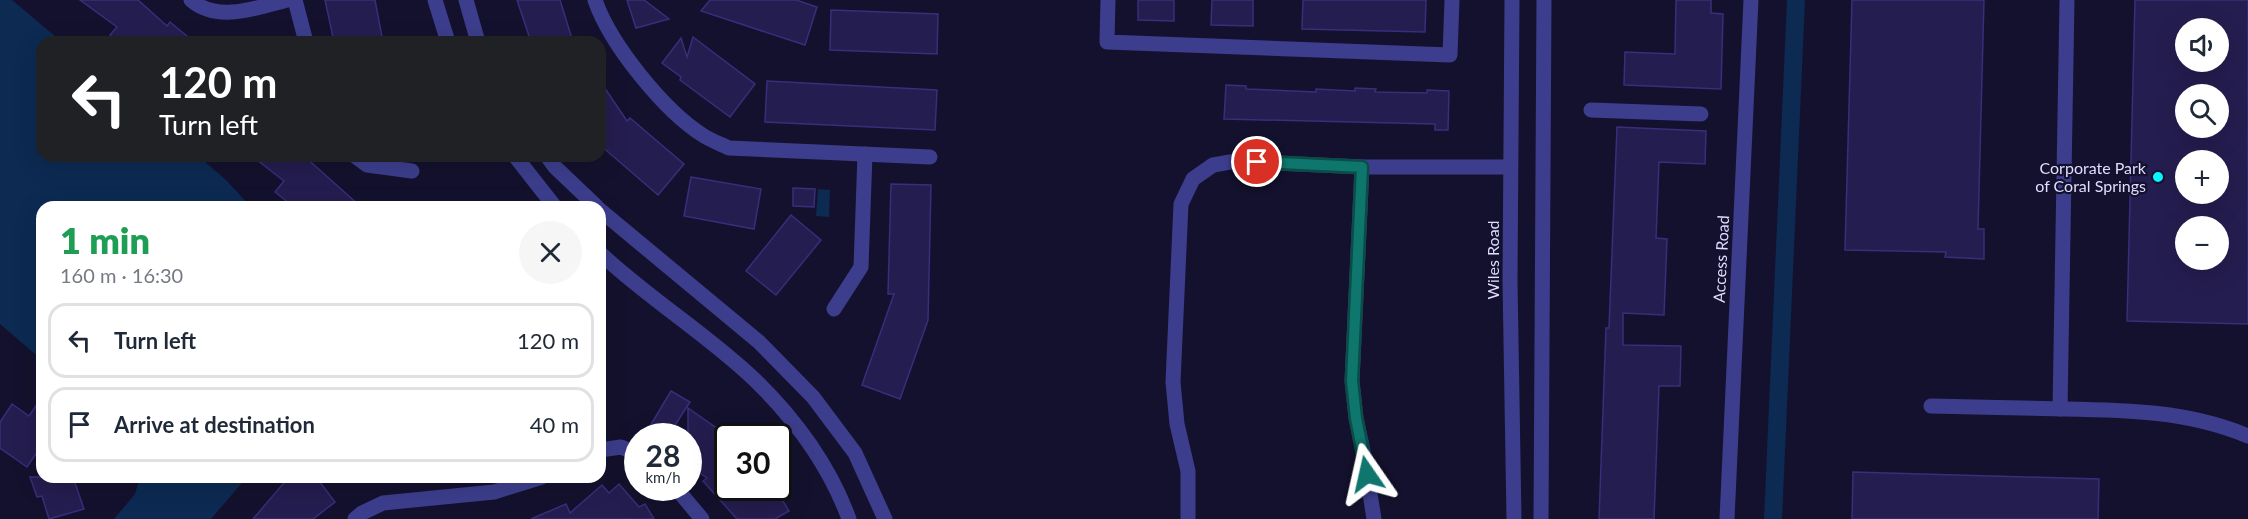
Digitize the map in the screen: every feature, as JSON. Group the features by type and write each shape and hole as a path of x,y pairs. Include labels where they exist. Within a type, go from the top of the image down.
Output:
{"street":[{"path":"191,0 197,5 222,12 252,9 286,0"},
{"path":"295,0 304,36"},
{"path":"435,0 446,36"},
{"path":"466,0 476,36"},
{"path":"595,0 602,19 634,67 669,107 704,136 729,148 930,157"},
{"path":"1108,0 1107,42 1450,55 1452,0"},
{"name":"Wiles Road","path":"1512,0 1510,167 1514,519"},
{"path":"1541,519 1544,0"},
{"name":"Access Road","path":"1727,519 1750,0"},
{"path":"2060,409 2067,0"},
{"path":"1592,110 1701,114"},
{"path":"834,309 861,267 865,154"},
{"path":"1188,519 1188,471 1177,424 1173,382 1181,204 1192,179 1213,165 1236,161 1362,167 1510,167"},
{"path":"363,162 367,165 412,171"},
{"path":"520,162 550,201"},
{"path":"551,162 591,201"},
{"path":"1362,167 1352,381 1356,418 1374,519"},
{"path":"606,215 759,342 813,397 855,453 885,519"},
{"path":"606,258 754,380 770,396 799,431 825,469 849,519"},
{"path":"1931,406 2130,410 2194,418 2229,427 2248,436"},
{"path":"606,449 624,448"},
{"path":"355,519 383,503 494,492 523,483"},
{"path":"687,501 702,519"}],"water":[{"path":"0,0 12,0 55,36 36,36 36,162 205,162 245,201 36,201 36,355 0,324"},
{"path":"818,189 830,190 829,217 816,216"},
{"path":"138,483 242,483 211,519 114,519 135,494"}],"building":[{"path":"80,0 138,0 167,26 170,22 187,36 111,36 117,27"},
{"path":"325,0 375,0 382,36 333,36"},
{"path":"517,0 560,0 571,36 529,36"},
{"path":"627,0 644,0 669,19 636,28"},
{"path":"710,0 796,0 817,7 805,45 701,11"},
{"path":"1138,0 1174,0 1174,21 1138,20"},
{"path":"1212,0 1253,0 1253,26 1211,25"},
{"path":"1303,0 1426,0 1425,32 1302,29"},
{"path":"1676,0 1711,0 1711,13 1723,14 1721,89 1624,85 1625,52 1675,54"},
{"path":"1852,0 1984,0 1978,229 1984,229 1984,259 1945,257 1946,252 1845,250"},
{"name":"Corporate Park of Coral Springs","path":"2135,0 2248,0 2248,324 2127,321"},
{"path":"831,10 938,14 937,54 830,50"},
{"path":"693,37 755,84 730,117 680,80 681,77 662,63 681,38 687,57"},
{"path":"767,81 937,90 935,130 765,122"},
{"path":"1226,85 1246,86 1246,89 1316,92 1316,89 1355,91 1355,88 1376,89 1375,92 1449,91 1448,130 1435,130 1435,124 1224,119"},
{"path":"606,90 627,121 630,118 684,164 658,195 606,150"},
{"path":"1617,127 1706,131 1705,164 1659,162 1656,238 1667,239 1664,315 1623,313 1623,345 1681,346 1680,386 1659,386 1654,519 1599,519"},
{"path":"260,162 311,162 354,201 286,201 275,192 284,181"},
{"path":"691,177 761,189 754,229 684,216"},
{"path":"891,184 931,185 928,320 900,399 862,385 894,294 888,294"},
{"path":"793,188 815,189 814,207 793,206"},
{"path":"791,215 821,240 776,295 746,271"},
{"path":"671,391 690,402 676,423 652,423"},
{"path":"12,404 29,416 36,406 36,454 27,467 0,448 0,422"},
{"path":"688,408 714,426 714,493 703,481 707,478 702,475 702,423 688,423"},
{"path":"1853,472 2099,479 2098,519 1852,519"},
{"path":"30,477 36,477 36,483 75,483 84,509 49,519 42,496 37,497"},
{"path":"321,483 335,502 313,519 253,519 283,484"},
{"path":"619,484 624,490 624,501 634,501 639,507 645,504 654,519 531,519 566,504 570,513 602,485 609,493"},
{"path":"721,501 783,501 789,511 775,519 737,519"}],"waterway":[{"path":"1773,519 1796,0"}],"place":[{"name":"Corporate Park of Coral Springs","path":"2158,177"}],"route":[{"path":"1257,162 1362,167 1352,381 1356,418 1367,474"}]}
